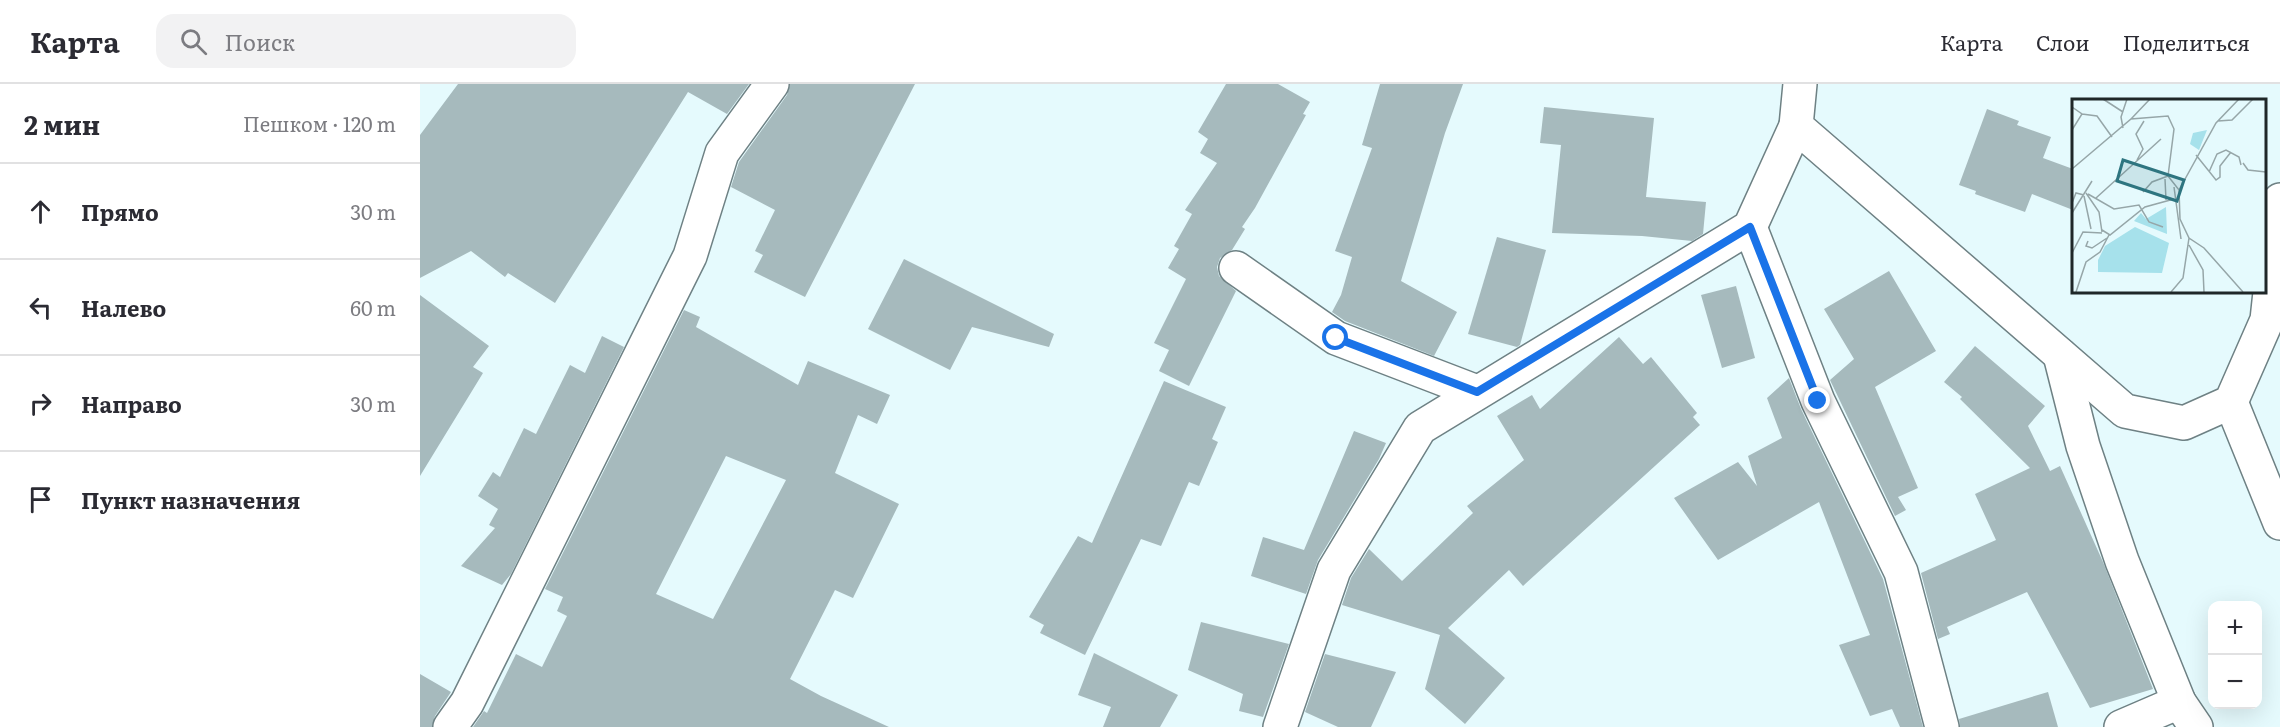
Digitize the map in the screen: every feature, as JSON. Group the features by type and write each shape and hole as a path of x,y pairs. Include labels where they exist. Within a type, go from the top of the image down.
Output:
{"street":[{"path":"450,727 467,703 690,256 722,153 772,84"},
{"path":"1280,727 1334,570 1420,428 1750,227 1796,126 1800,84"},
{"path":"1796,126 2125,411 2184,423 2231,402 2267,320 2280,200"},
{"path":"1750,227 1818,401 1901,572 1942,727"},
{"path":"1236,268 1336,338 1477,392"},
{"path":"2060,355 2090,467 2122,561 2187,715 2121,727"},
{"path":"2231,402 2280,524"}],"building":[{"path":"458,84 749,84 727,114 688,92 555,303 508,273 505,277 471,251 420,278 420,135"},
{"path":"790,84 915,84 805,297 754,272 763,255 755,251 775,210 731,187 739,162 787,95"},
{"path":"1226,84 1278,84 1310,102 1303,114 1306,115 1255,208 1242,227 1245,229 1232,250 1220,258 1217,267 1219,276 1236,291 1189,386 1159,371 1169,350 1154,343 1186,279 1168,268 1179,249 1174,246 1192,214 1185,210 1217,163 1200,153 1208,139 1198,132"},
{"path":"1380,84 1463,84 1445,133 1401,281 1457,312 1434,356 1345,321 1332,312 1341,295 1352,257 1335,251 1372,148 1362,145"},
{"path":"1544,107 1654,118 1646,197 1706,202 1703,234 1692,241 1642,236 1552,233 1561,145 1540,143"},
{"path":"1987,109 2019,121 2017,125 2051,137 2043,158 2072,169 2072,210 2032,194 2025,212 1975,194 1976,191 1959,185"},
{"path":"1497,237 1546,250 1520,345 1517,347 1468,334"},
{"path":"904,259 1054,334 1049,347 972,327 950,370 868,329"},
{"path":"1889,271 1936,351 1875,387 1918,488 1898,497 1906,510 1895,516 1830,380 1854,359 1824,309"},
{"path":"1736,286 1755,358 1722,368 1701,295"},
{"path":"420,295 489,346 473,367 483,373 420,476"},
{"path":"684,310 700,317 696,327 798,385 808,361 890,395 877,424 858,415 835,473 899,504 853,598 835,590 790,679 889,727 473,727 484,711 487,713 516,654 542,667 567,616 557,611 563,597 545,589","holes":["726,456 786,480 713,619 656,594"]},
{"path":"602,336 624,347 511,574 502,585 461,566 495,528 489,525 498,509 478,496 493,472 500,477 524,428 536,434 570,365 585,373"},
{"path":"1619,337 1643,364 1651,357 1697,413 1693,417 1700,425 1523,586 1509,570 1448,628 1505,678 1465,724 1425,689 1440,635 1342,605 1351,578 1369,549 1402,581 1473,513 1467,506 1524,460 1497,416 1532,395 1540,409"},
{"path":"1975,346 2045,406 2028,426 2050,471 2060,466 2103,562 2153,689 2090,708 2027,592 1947,627 1950,634 1938,639 1921,573 1996,540 1975,494 2030,468 1960,399 1962,397 1944,382"},
{"path":"1789,378 1801,409 1883,579 1923,727 1900,727 1892,709 1870,716 1839,645 1870,635 1819,502 1718,560 1674,498 1738,462 1757,486 1748,456 1782,438 1767,398"},
{"path":"1164,381 1226,407 1212,439 1218,442 1199,486 1189,482 1161,546 1141,539 1085,655 1040,633 1044,625 1029,617 1078,536 1092,543"},
{"path":"1354,431 1386,443 1379,459 1318,560 1306,594 1251,576 1263,537 1304,550"},
{"path":"1201,622 1289,644 1263,717 1239,711 1243,694 1188,670"},
{"path":"1094,653 1178,695 1160,727 1103,727 1111,707 1078,695"},
{"path":"1325,654 1396,672 1371,727 1338,727 1305,712"},
{"path":"420,674 451,692 435,716 432,727 420,727"},
{"path":"2048,692 2058,727 1960,727 1959,719"}],"route":[{"path":"1336,338 1477,392 1750,227 1818,401"}]}
